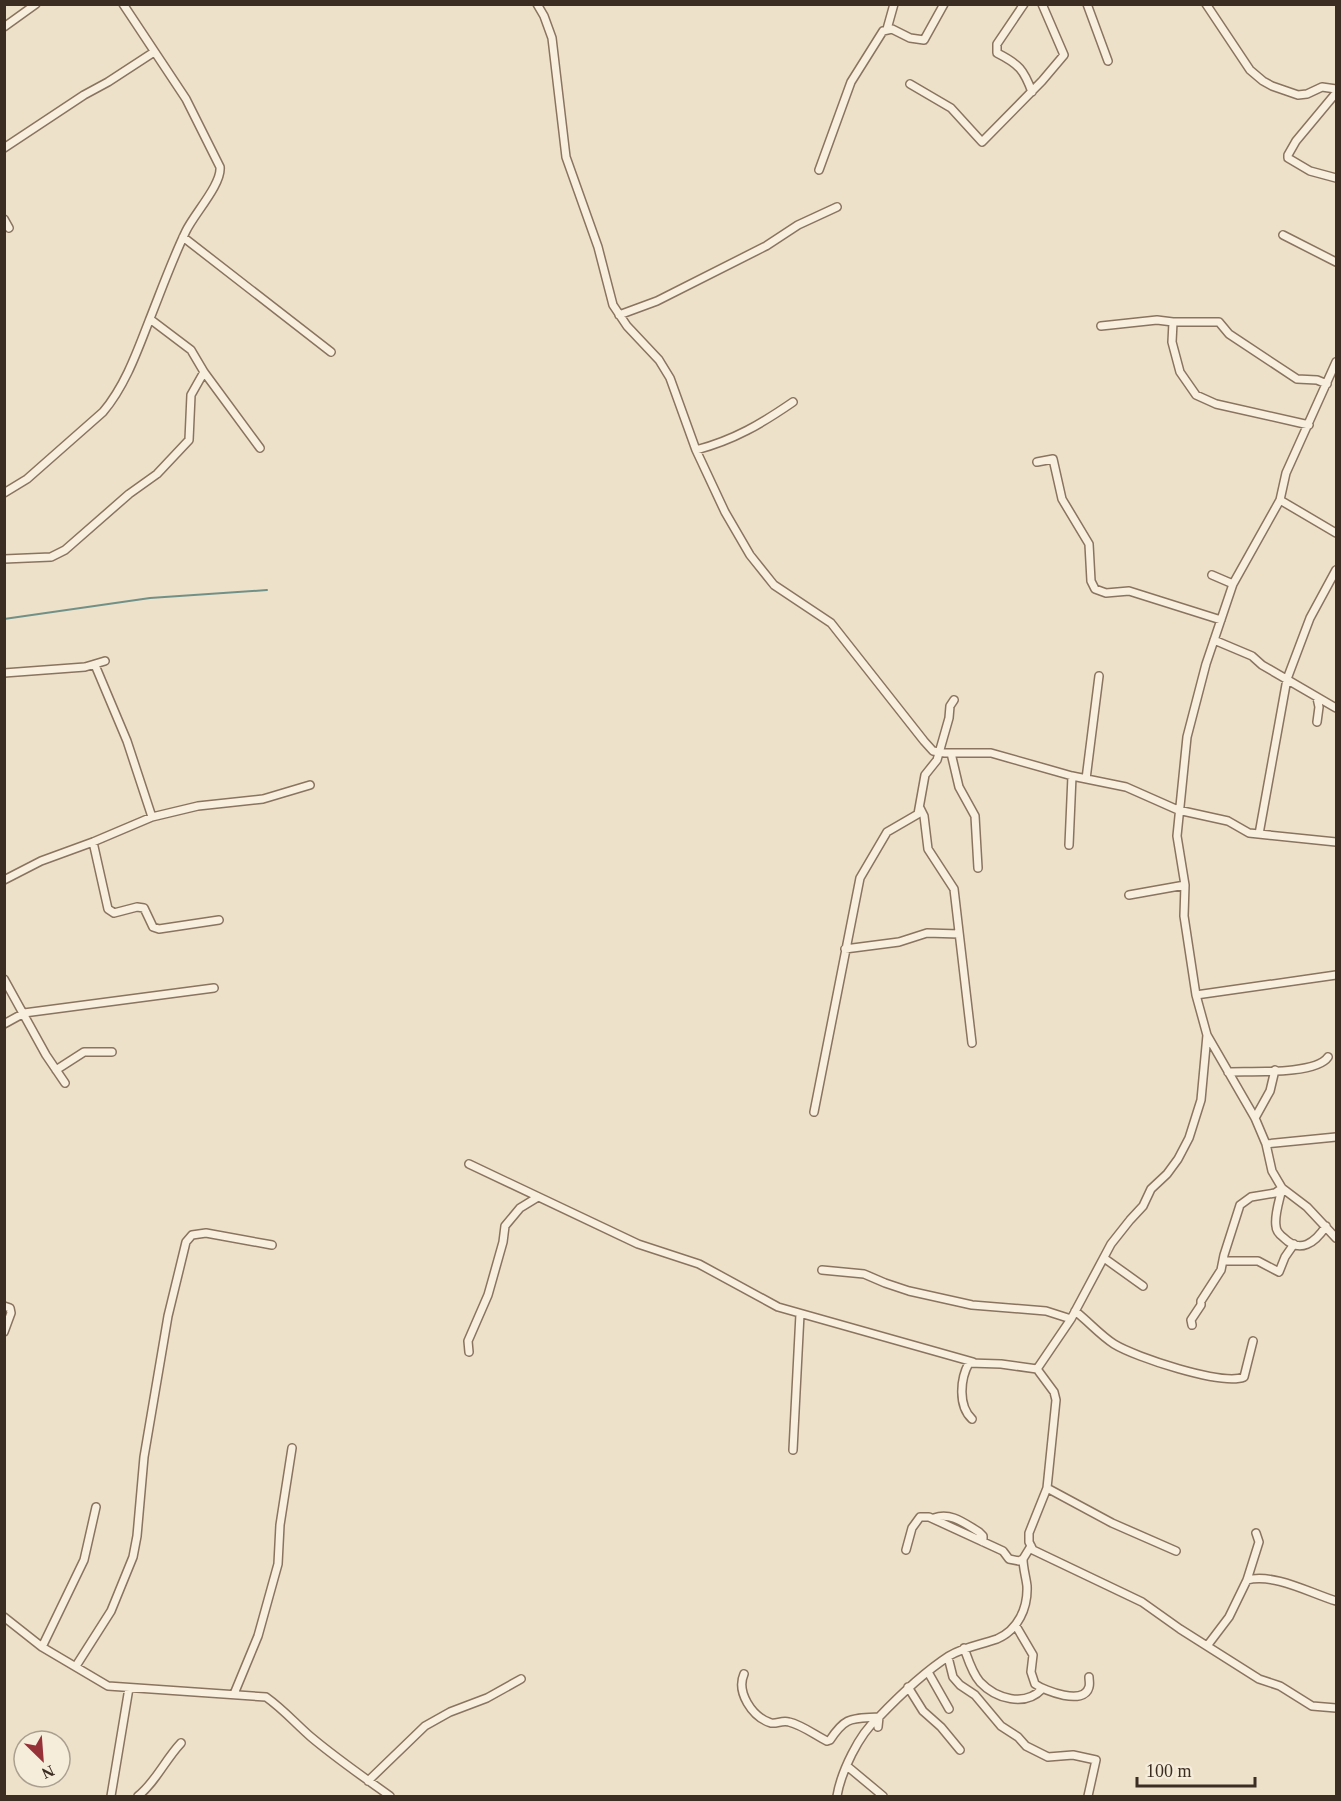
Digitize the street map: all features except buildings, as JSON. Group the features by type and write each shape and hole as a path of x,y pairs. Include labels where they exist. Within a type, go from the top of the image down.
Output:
{"street":[{"path":"4,27 36,4"},
{"path":"4,493 27,479 112,402 127,376 187,228 220,178 220,166 186,99 123,4"},
{"path":"537,4 552,38 566,157 598,247 608,293 619,315 659,360 670,378 696,450 725,512 750,555 774,585 831,623 933,750 951,753 991,753 1072,776 1126,788 1178,810 1220,819 1249,833 1336,842"},
{"path":"887,29 894,4"},
{"path":"819,170 851,81 883,31 892,29 910,38 924,40 944,4"},
{"path":"1024,4 996,48 998,53 1021,69 1032,92"},
{"path":"910,84 951,108 982,142 1032,92 1064,55 1042,4"},
{"path":"1087,4 1108,61"},
{"path":"1206,4 1250,70 1263,81 1298,95 1307,94 1322,87 1336,91 1296,141 1288,155 1288,158 1311,171 1336,178"},
{"path":"4,148 154,52"},
{"path":"619,315 657,301 766,246 798,225 837,207"},
{"path":"4,219 9,228"},
{"path":"1283,235 1336,262"},
{"path":"183,237 331,352"},
{"path":"150,319 191,350 204,372 260,448"},
{"path":"1101,326 1156,320 1219,322 1229,334 1297,380 1317,380 1327,384"},
{"path":"1173,322 1172,342 1180,372 1196,395 1216,404 1309,425"},
{"path":"1336,362 1286,473 1280,500 1233,584 1214,640 1187,737 1177,836 1185,885 1184,916 1196,994 1207,1035 1255,1118 1266,1144 1272,1171 1282,1188 1307,1207 1336,1238"},
{"path":"4,559 51,556 64,550 129,494 157,474 189,440 191,395 204,372"},
{"path":"696,450 718,444 752,429 793,402"},
{"path":"1036,462 1053,459 1062,499 1089,544 1091,581 1095,589 1106,593 1129,591 1221,620"},
{"path":"1280,500 1336,533"},
{"path":"1259,834 1287,679 1310,618 1336,570"},
{"path":"1212,575 1233,584"},
{"path":"1214,640 1252,656 1262,665 1336,708"},
{"path":"4,673 95,665 105,661"},
{"path":"95,665 128,741 152,817"},
{"path":"1086,779 1099,676"},
{"path":"1317,698 1319,707 1317,722"},
{"path":"814,1112 860,878 887,832 918,814 925,774 937,760 949,718 950,706 954,700"},
{"path":"951,753 958,787 975,816 978,868"},
{"path":"1069,845 1072,776"},
{"path":"4,880 40,861 152,817 198,806 263,800 310,785"},
{"path":"920,808 924,816 928,849 954,889 972,1043"},
{"path":"93,842 108,909 114,913 122,913 137,907 144,908 153,927 159,929 219,920"},
{"path":"1129,895 1185,885"},
{"path":"845,949 899,942 927,933 959,934"},
{"path":"1196,994 1336,975"},
{"path":"4,978 65,1083"},
{"path":"4,1024 24,1013 214,988"},
{"path":"1037,1369 1071,1318 1111,1244 1143,1206 1151,1189 1167,1174 1189,1138 1201,1100 1207,1035"},
{"path":"56,1070 84,1052 112,1052"},
{"path":"1228,1072 1296,1070 1314,1066 1328,1057"},
{"path":"1255,1118 1270,1091 1275,1070"},
{"path":"1266,1144 1336,1137"},
{"path":"469,1164 638,1244 699,1264 778,1307 974,1362 1037,1369 1054,1392 1056,1400 1047,1488 1029,1533 1034,1550 1142,1602 1259,1679 1280,1686 1312,1706 1336,1708"},
{"path":"1282,1188 1275,1226 1278,1233 1288,1243 1308,1246 1326,1226"},
{"path":"1192,1325 1191,1320 1221,1270 1240,1205 1251,1197 1275,1193 1282,1188"},
{"path":"469,1352 468,1341 488,1295 503,1242 505,1226 520,1208 538,1197"},
{"path":"76,1666 111,1611 133,1557 144,1457 165,1334 186,1242 192,1235 206,1233 272,1245"},
{"path":"1224,1261 1258,1261 1279,1272 1294,1244"},
{"path":"1104,1258 1143,1286"},
{"path":"822,1270 864,1274 885,1284 909,1291 972,1305 1046,1311 1071,1318"},
{"path":"4,1306 10,1308 11,1313 4,1332"},
{"path":"1075,1311 1115,1344 1139,1356 1220,1379 1244,1377 1253,1341"},
{"path":"793,1450 800,1314"},
{"path":"972,1419 963,1404 963,1383 969,1363 974,1362"},
{"path":"234,1694 258,1636 278,1564 280,1525 292,1448"},
{"path":"1047,1488 1112,1523 1176,1551"},
{"path":"42,1647 84,1560 96,1507"},
{"path":"906,1550 912,1528 920,1517 934,1518 945,1515 979,1532 984,1538 983,1542 1004,1551 1009,1559 1019,1561 1023,1559"},
{"path":"1207,1646 1229,1617 1247,1580 1259,1542 1256,1533"},
{"path":"837,1797 842,1774 865,1731 908,1687 948,1657 964,1648 998,1639 1016,1626 1024,1609 1027,1587 1023,1559 1031,1546"},
{"path":"1247,1580 1290,1584 1336,1601"},
{"path":"4,1617 42,1647 108,1686 266,1697 283,1709 328,1751 390,1797"},
{"path":"1016,1626 1034,1655 1031,1672 1035,1684 1042,1689 1072,1697 1079,1696 1089,1688 1089,1677"},
{"path":"964,1648 979,1680 991,1691 1005,1698 1025,1700 1036,1696 1042,1689"},
{"path":"948,1657 953,1677 960,1685 975,1695 1001,1726 1018,1737 1026,1746 1048,1757 1073,1755 1096,1760 1089,1797"},
{"path":"928,1672 949,1709"},
{"path":"744,1674 741,1680 744,1698 767,1722 777,1724 788,1722 827,1741 845,1721 879,1717"},
{"path":"368,1781 425,1726 450,1712 487,1698 521,1679"},
{"path":"908,1687 923,1711 941,1727 960,1750"},
{"path":"111,1797 129,1688"},
{"path":"878,1728 879,1717"},
{"path":"138,1797 146,1790 169,1756 181,1743"},
{"path":"847,1766 884,1797"}],"waterway":[{"path":"4,619 150,598 267,590"}]}
